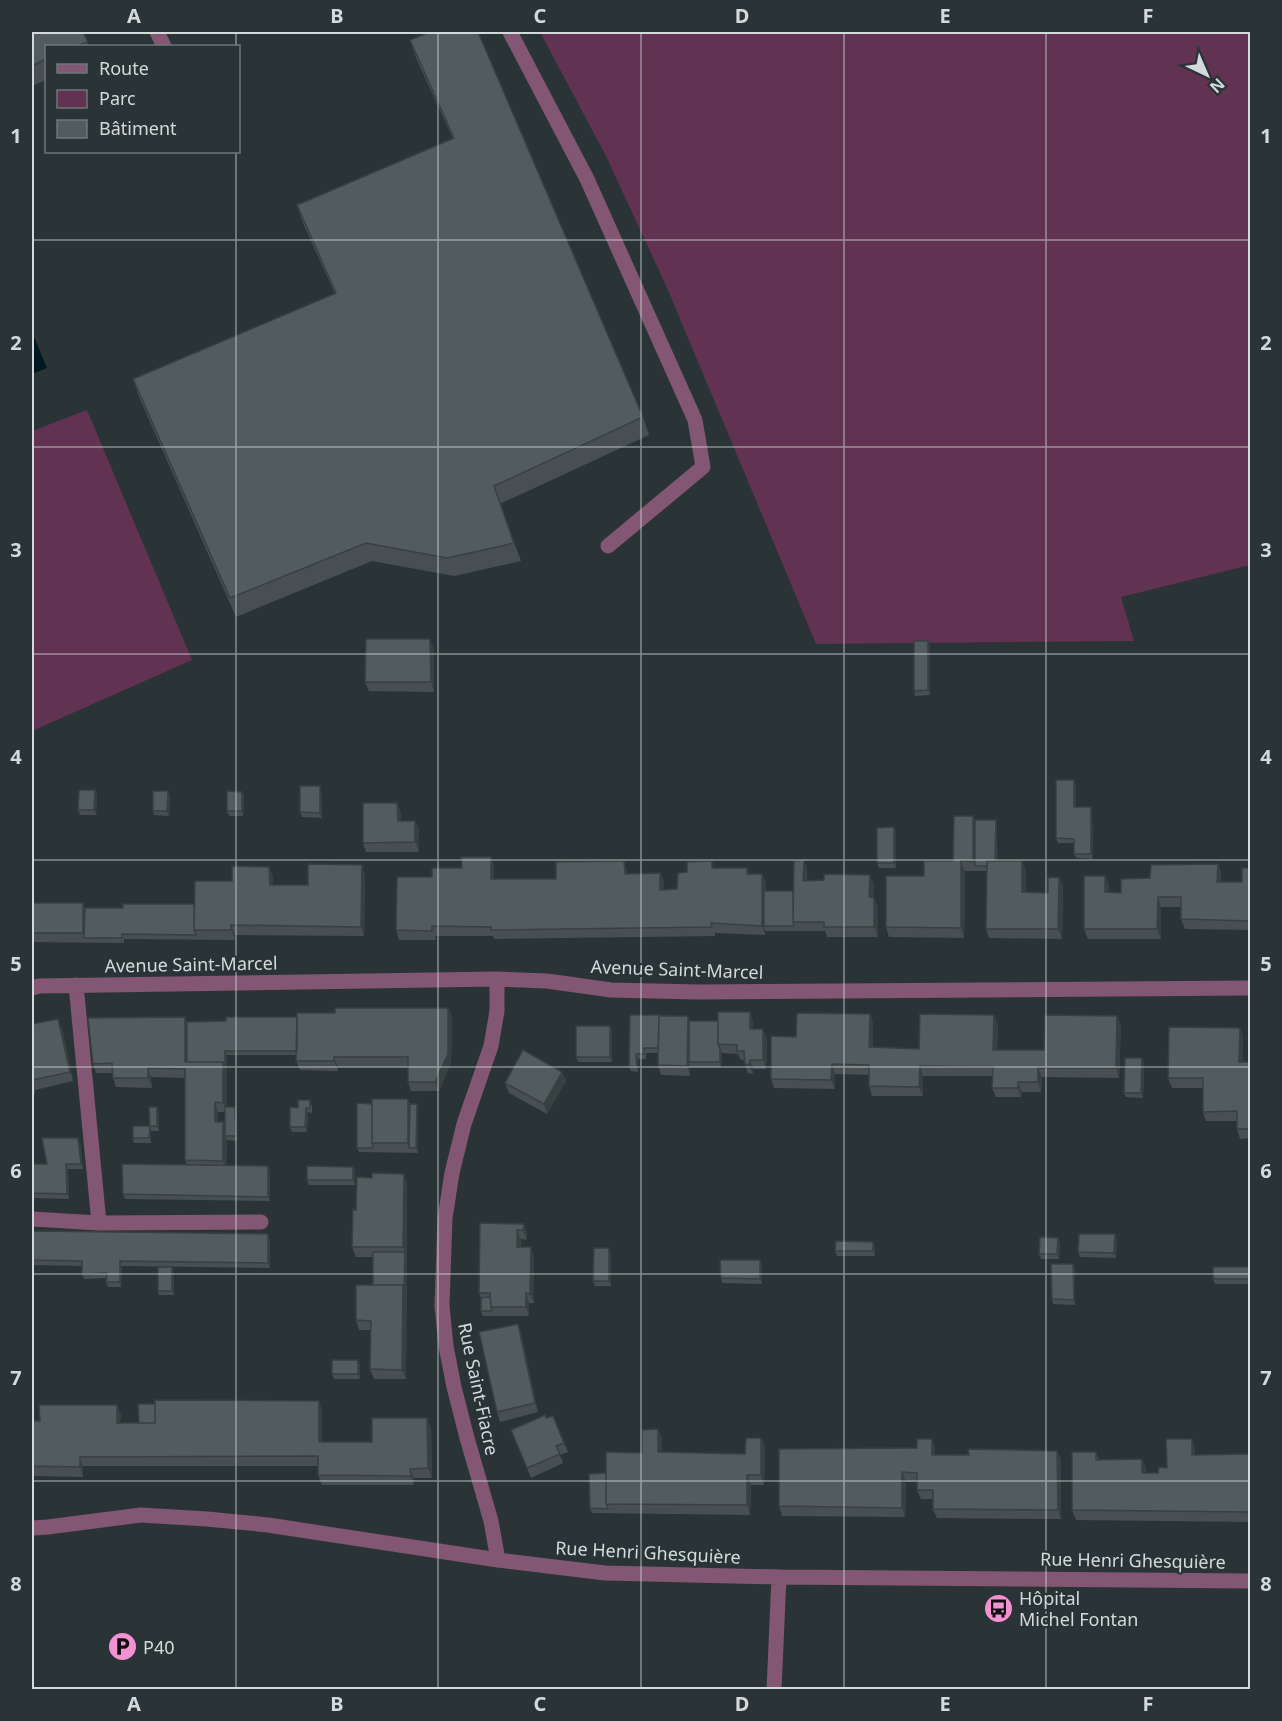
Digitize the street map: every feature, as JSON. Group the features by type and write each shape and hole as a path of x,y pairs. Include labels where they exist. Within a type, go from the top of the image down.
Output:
{"street":[{"path":"510,32 587,179 695,420 703,467 608,546"},
{"name":"Avenue Saint-Marcel","path":"32,988 76,985 497,979 547,981 611,990 698,992 1251,988"},
{"name":"Rue Saint-Fiacre","path":"497,979 497,1011 491,1046 464,1124 452,1173 445,1218 442,1306 454,1387 491,1521 498,1560"},
{"path":"76,985 99,1222"},
{"path":"32,1220 261,1222"},
{"name":"Rue Henri Ghesquière","path":"32,1529 141,1515 207,1519 268,1524 498,1560 605,1573 779,1577 1251,1581"},
{"path":"774,1689 779,1577"}],"green space":[{"path":"540,32 1250,32 1250,565 1121,597 1134,641 816,644 668,290 606,156"},
{"path":"87,410 192,660 32,731 32,431"}],"water":[{"path":"32,332 47,368 32,374"}],"building":[{"path":"32,32 83,32 88,42 79,45 45,45 45,60 32,66"},
{"path":"430,32 478,32 643,417 494,486 514,543 447,558 366,543 230,598 133,379 336,293 297,205 454,138 410,40"},
{"path":"366,639 430,639 431,682 365,682"},
{"path":"914,641 928,641 928,690 914,691"},
{"path":"1056,780 1074,780 1074,807 1091,807 1091,854 1074,854 1074,839 1056,838"},
{"path":"300,786 320,786 320,813 300,812"},
{"path":"79,790 95,790 94,810 78,810"},
{"path":"153,791 168,791 167,811 153,811"},
{"path":"227,791 242,792 242,811 227,811"},
{"path":"363,803 397,803 398,821 415,821 415,842 363,843"},
{"path":"954,816 973,816 973,861 961,861 961,928 886,927 886,876 924,876 924,861 953,861"},
{"path":"975,820 996,820 995,861 987,861 987,866 975,866"},
{"path":"894,827 894,863 877,863 877,828"},
{"path":"461,857 491,857 491,879 556,879 556,862 624,861 625,874 660,873 660,890 677,889 678,873 687,872 687,862 712,861 712,868 747,868 747,874 762,874 762,926 711,923 712,927 491,930 491,927 432,926 432,931 396,930 397,877 432,877 432,868 462,868"},
{"path":"804,860 803,881 824,880 824,874 870,875 869,897 874,898 874,927 824,927 824,922 793,922 794,861"},
{"path":"987,861 1022,861 1022,892 1048,893 1048,878 1059,877 1058,929 986,929"},
{"path":"308,864 362,865 361,927 231,925 231,930 194,930 195,881 232,881 232,866 269,867 270,885 308,885"},
{"path":"1218,864 1217,882 1242,882 1242,868 1251,868 1251,921 1181,919 1181,897 1158,897 1157,929 1084,929 1084,876 1105,876 1105,892 1121,893 1121,879 1150,878 1151,865"},
{"path":"764,891 793,891 794,926 764,926"},
{"path":"32,903 83,903 83,933 32,933"},
{"path":"123,904 194,904 196,935 122,934 122,938 84,938 85,908 123,908"},
{"path":"335,1008 448,1008 448,1054 435,1082 408,1082 408,1057 334,1057 334,1061 296,1061 297,1013 335,1013"},
{"path":"718,1012 750,1012 750,1029 763,1029 763,1060 750,1060 749,1065 745,1064 744,1051 737,1051 737,1045 718,1044"},
{"path":"797,1013 870,1014 869,1047 919,1049 920,1014 994,1015 993,1050 1044,1050 1045,1015 1117,1016 1116,1068 1038,1068 1038,1082 1018,1082 1018,1088 992,1088 993,1067 920,1066 919,1087 869,1086 869,1065 832,1064 831,1080 771,1079 771,1036 796,1037"},
{"path":"630,1015 661,1015 659,1016 658,1048 644,1048 644,1054 636,1054 637,1067 629,1066"},
{"path":"659,1016 688,1016 687,1066 658,1065"},
{"path":"185,1017 185,1062 223,1062 223,1103 215,1102 215,1122 223,1122 223,1161 185,1160 185,1069 148,1068 148,1078 113,1078 112,1063 93,1064 88,1018"},
{"path":"226,1017 297,1017 297,1051 225,1051 225,1067 223,1062 187,1062 187,1022 226,1021"},
{"path":"58,1019 70,1072 32,1080 32,1024"},
{"path":"689,1021 718,1021 720,1062 689,1062"},
{"path":"576,1026 610,1026 610,1057 576,1057"},
{"path":"1169,1027 1240,1028 1239,1062 1251,1062 1251,1129 1237,1129 1237,1111 1203,1112 1203,1078 1168,1078"},
{"path":"523,1050 562,1072 544,1104 505,1083"},
{"path":"1125,1058 1142,1058 1141,1093 1124,1093"},
{"path":"372,1099 408,1099 408,1143 372,1143"},
{"path":"298,1100 310,1100 310,1108 306,1108 305,1127 290,1127 290,1107 298,1108"},
{"path":"357,1103 372,1104 373,1148 357,1148"},
{"path":"410,1104 417,1104 416,1148 409,1148"},
{"path":"149,1107 157,1107 157,1126 150,1126"},
{"path":"225,1107 235,1107 236,1136 225,1136"},
{"path":"133,1126 150,1126 149,1138 133,1138"},
{"path":"42,1138 78,1138 81,1164 66,1164 67,1194 32,1193 32,1164 47,1164"},
{"path":"122,1164 268,1166 268,1197 123,1194"},
{"path":"307,1166 353,1167 353,1180 307,1180"},
{"path":"372,1173 404,1174 403,1247 352,1247 357,1177 372,1178"},
{"path":"480,1223 524,1224 523,1230 517,1230 517,1247 531,1247 530,1294 526,1293 526,1307 491,1307 490,1293 479,1293"},
{"path":"32,1231 268,1234 268,1263 120,1261 120,1282 106,1282 107,1273 82,1274 82,1261 32,1260"},
{"path":"1079,1234 1115,1234 1114,1253 1078,1252"},
{"path":"1040,1237 1058,1238 1057,1254 1039,1254"},
{"path":"836,1241 873,1242 873,1251 835,1251"},
{"path":"594,1248 609,1248 609,1281 593,1281"},
{"path":"373,1252 405,1252 404,1290 403,1285 373,1285"},
{"path":"720,1260 760,1260 760,1279 721,1278"},
{"path":"1051,1264 1073,1264 1074,1300 1052,1299"},
{"path":"158,1267 172,1267 172,1291 158,1291"},
{"path":"1213,1267 1251,1267 1251,1279 1213,1279"},
{"path":"356,1285 403,1285 402,1370 370,1369 371,1321 356,1320"},
{"path":"490,1297 492,1311 481,1311 481,1298"},
{"path":"518,1324 535,1403 497,1412 479,1332"},
{"path":"332,1360 358,1360 358,1374 332,1374"},
{"path":"155,1400 319,1401 319,1442 372,1442 372,1418 427,1418 428,1468 410,1469 411,1476 318,1475 318,1456 80,1457 80,1467 32,1466 32,1421 40,1421 39,1405 117,1405 117,1423 155,1423"},
{"path":"138,1404 155,1404 155,1423 139,1423"},
{"path":"545,1415 546,1418 553,1416 564,1443 556,1446 560,1454 527,1468 511,1430"},
{"path":"658,1429 658,1452 745,1454 746,1438 761,1438 761,1475 747,1475 747,1505 606,1504 606,1452 642,1453 642,1430"},
{"path":"917,1439 932,1439 932,1455 969,1455 968,1449 1057,1451 1058,1510 933,1509 933,1490 917,1490 917,1473 902,1472 902,1508 779,1506 779,1449 917,1448"},
{"path":"1166,1439 1192,1439 1192,1455 1250,1454 1249,1512 1072,1510 1072,1452 1096,1452 1096,1460 1142,1459 1142,1473 1158,1473 1159,1467 1167,1468"},
{"path":"606,1473 608,1509 590,1508 589,1474"}],"place":[{"name":"Hôpital Michel Fontan","path":"998,1608"},
{"name":"P40","path":"122,1647"}]}
